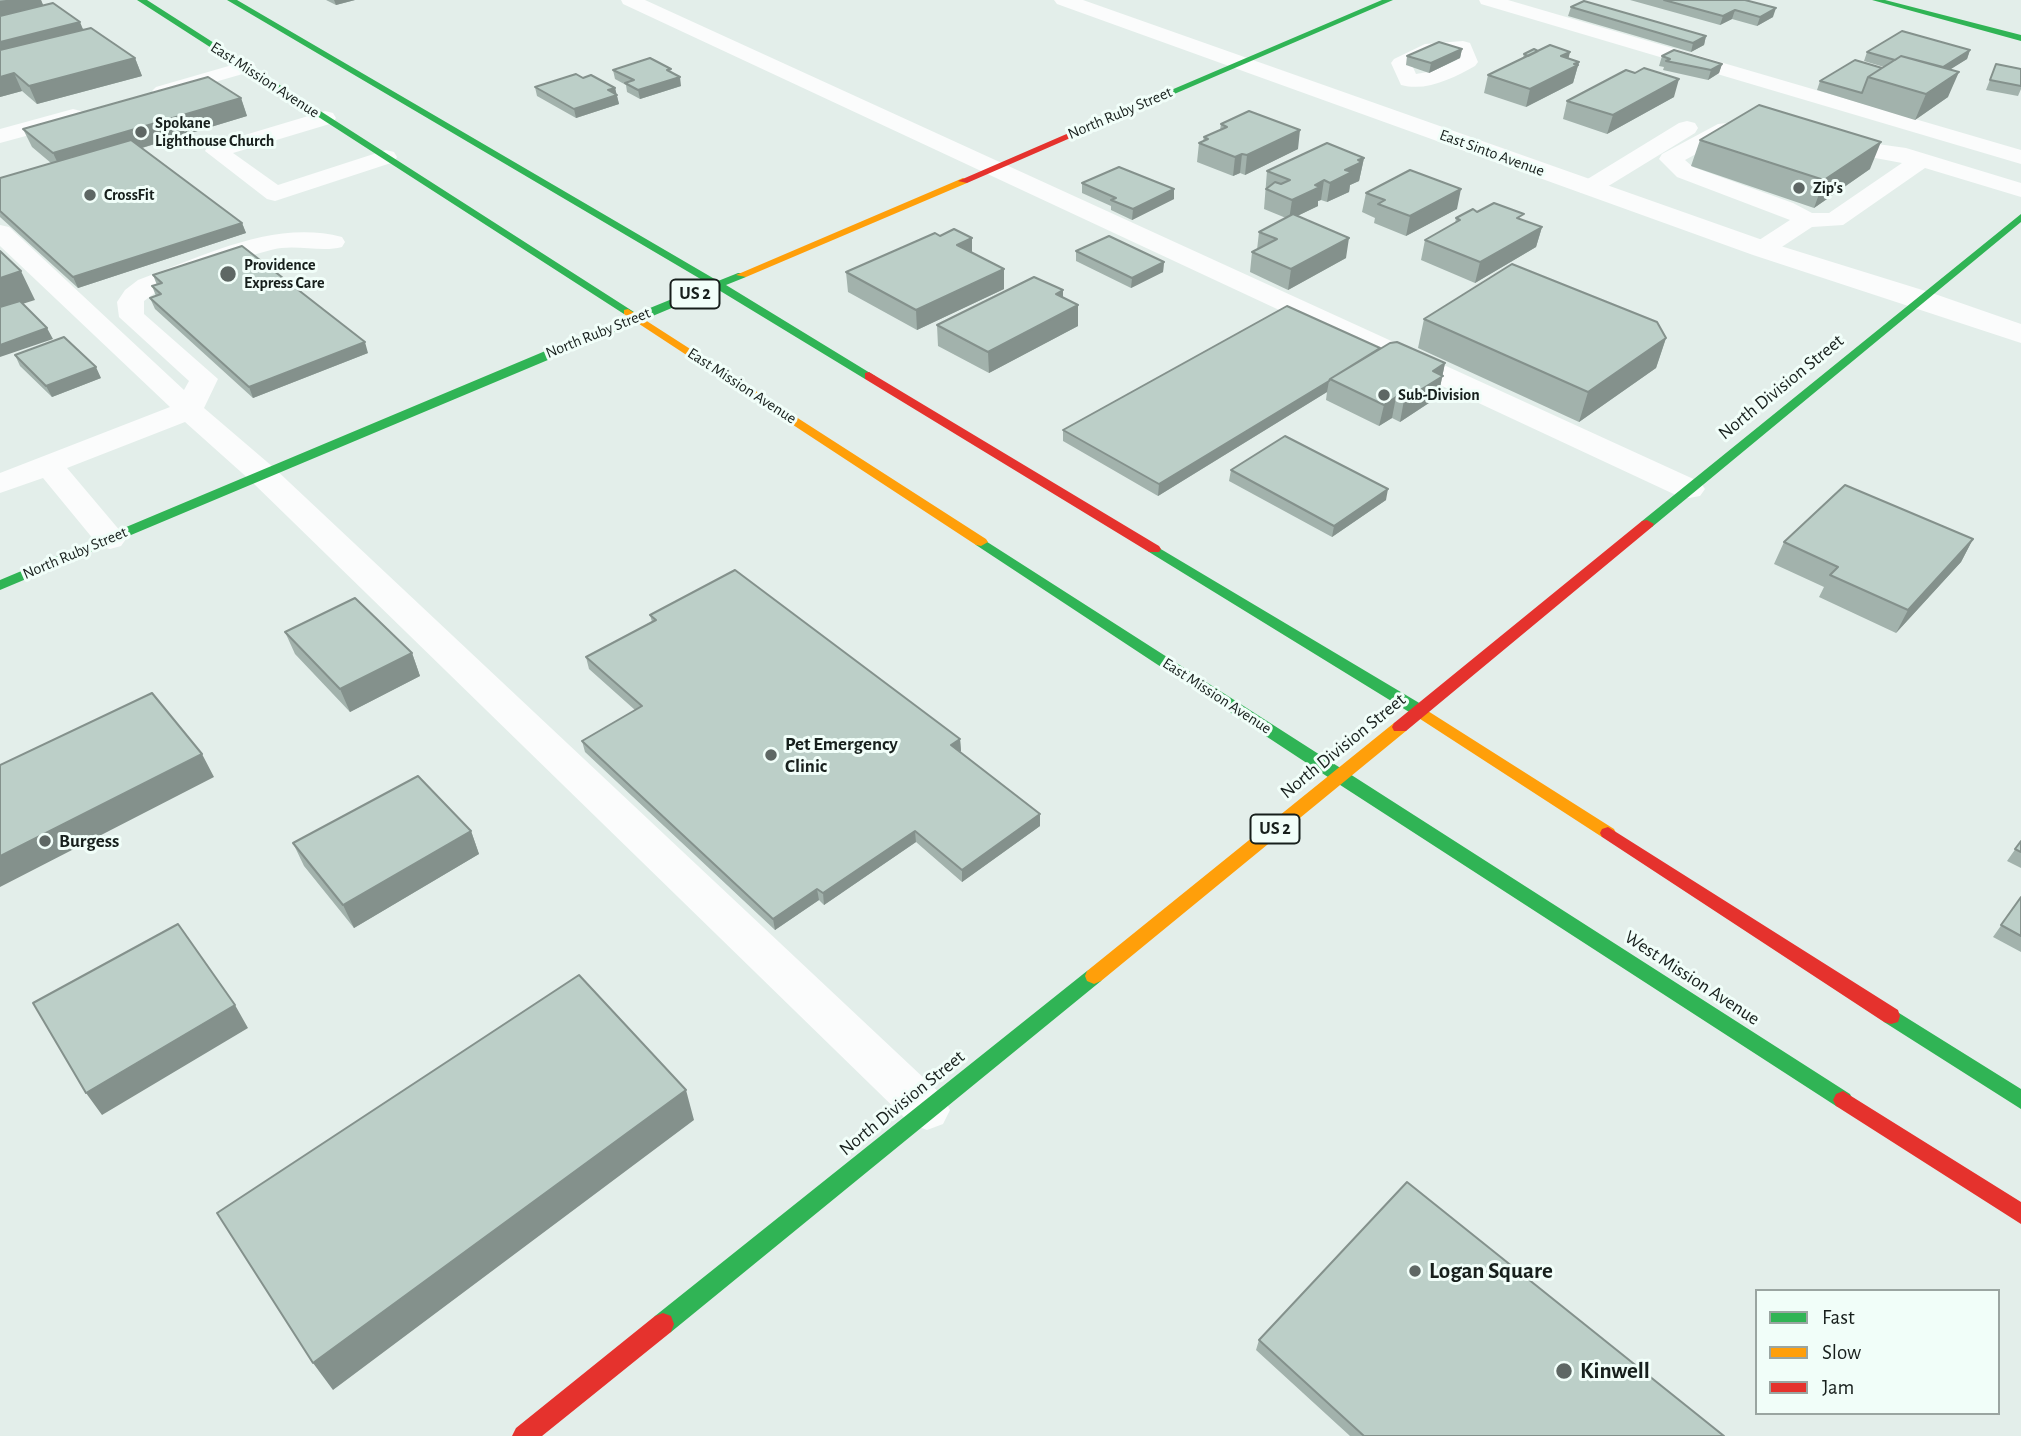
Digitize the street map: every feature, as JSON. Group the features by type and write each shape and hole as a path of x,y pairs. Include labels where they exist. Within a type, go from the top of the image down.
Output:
{"main road":[{"name":"East Mission Avenue","path":"141,0 636,317 1340,777"},
{"path":"231,0 718,285 1420,711 2021,1100"},
{"name":"North Ruby Street","path":"0,585 718,285 1389,0"},
{"path":"1876,0 2021,38"},
{"name":"North Division Street","path":"524,1436 1340,777 2021,217"},
{"name":"West Mission Avenue","path":"1340,777 2021,1214"}],"street":[{"name":"East Sinto Avenue","path":"1064,0 1762,249 1922,299 2021,334"}],"lane":[{"path":"631,0 1689,489"},
{"path":"1488,0 2021,157"},
{"path":"142,97 246,67"},
{"path":"1744,106 2021,190"},
{"path":"1590,188 1720,109"},
{"path":"0,136 91,111"},
{"path":"324,118 216,150 275,194 386,157"},
{"path":"1772,125 1854,147 1922,160 1834,220 1807,220 1785,208 1685,172 1670,159 1726,128 1772,125"},
{"path":"1762,249 1807,220"},
{"path":"0,232 189,410 262,474 927,1110"},
{"path":"0,484 189,410 204,379 132,317 128,307 132,296 147,286 268,242 305,238 333,242"},
{"path":"48,465 110,539"}],"building":[{"path":"1664,0 1745,0 1776,8 1760,17 1735,10 1723,16"},
{"path":"1584,1 1706,36 1693,43 1571,7"},
{"path":"53,3 80,22 0,42 0,16"},
{"path":"91,28 135,58 29,86 14,73 0,77 0,50"},
{"path":"1902,31 1970,50 1943,67 1901,56 1895,60 1867,52"},
{"path":"1439,42 1462,49 1431,63 1407,56"},
{"path":"1550,45 1570,52 1561,56 1579,62 1574,64 1578,65 1530,89 1488,75"},
{"path":"1534,49 1538,51 1528,56 1524,54"},
{"path":"1674,50 1722,64 1711,70 1666,61 1670,59 1662,56"},
{"path":"1901,56 1959,72 1926,94 1868,77"},
{"path":"650,58 680,77 638,90 625,83 634,80 613,70"},
{"path":"1855,60 1882,68 1868,77 1862,93 1820,81"},
{"path":"1996,64 2021,69 2021,86 1990,80"},
{"path":"1644,68 1679,79 1613,115 1567,101 1626,70 1635,73"},
{"path":"576,74 583,78 591,75 615,88 608,90 617,95 574,109 535,87"},
{"path":"208,77 241,98 53,153 23,129"},
{"path":"1759,105 1881,142 1824,180 1700,140"},
{"path":"1249,111 1300,130 1247,155 1235,157 1199,143 1208,139 1204,137 1227,127 1221,124"},
{"path":"131,140 242,223 73,277 0,211 0,178"},
{"path":"1327,143 1364,158 1358,160 1362,162 1345,170 1352,172 1330,183 1324,180 1315,185 1320,187 1292,200 1266,189 1275,182 1281,184 1290,180 1267,171"},
{"path":"1119,167 1174,189 1133,209 1082,183"},
{"path":"1410,170 1461,189 1410,216 1378,204 1385,200 1366,193"},
{"path":"1494,203 1524,214 1517,218 1542,227 1480,262 1425,240 1460,220 1456,218 1473,209 1477,212"},
{"path":"1293,214 1349,238 1291,269 1252,252 1277,239 1259,232"},
{"path":"954,229 972,238 957,245 1004,269 916,310 846,272 935,233 940,236"},
{"path":"1109,236 1164,262 1132,278 1076,251"},
{"path":"242,246 365,342 249,387 150,298 161,294 152,286 162,283 153,275"},
{"path":"0,251 21,271 0,278"},
{"path":"1512,264 1657,322 1666,338 1588,392 1424,319"},
{"path":"1034,277 1063,290 1056,294 1078,305 988,352 937,325"},
{"path":"20,301 47,328 0,345 0,307"},
{"path":"1287,306 1380,348 1159,484 1063,430"},
{"path":"64,337 96,367 46,386 15,355"},
{"path":"1397,342 1445,363 1433,371 1443,376 1404,400 1396,397 1384,405 1330,379 1390,343"},
{"path":"1285,436 1388,489 1334,526 1231,470"},
{"path":"1845,485 1973,539 1908,610 1830,575 1838,567 1784,542"},
{"name":"Pet Emergency Clinic","path":"735,570 960,739 951,745 1040,814 962,870 915,831 823,893 817,889 773,919 582,741 642,706 586,657 656,620 650,615"},
{"path":"355,598 412,653 340,689 285,632"},
{"name":"Burgess","path":"152,693 202,754 0,856 0,765"},
{"path":"418,776 471,831 343,905 293,843"},
{"path":"2021,841 2021,852 2015,849"},
{"path":"2021,897 2021,936 2001,925"},
{"path":"178,924 235,1005 86,1093 33,1003"},
{"path":"579,975 686,1090 313,1363 217,1213"},
{"name":"Logan Square","path":"1407,1182 1724,1436 1364,1436 1259,1340"}],"traffic: fast":[{"path":"141,0 628,312"},
{"path":"231,0 869,376"},
{"path":"1148,102 1389,0"},
{"path":"1876,0 2021,38"},
{"path":"1647,524 2021,217"},
{"path":"0,585 585,338 742,275"},
{"path":"981,542 1340,777"},
{"path":"1154,549 1420,711"},
{"path":"1340,777 1843,1100"},
{"path":"663,1324 1094,976"},
{"path":"1891,1016 2021,1100"}],"traffic: slow":[{"path":"742,275 963,181"},
{"path":"628,312 981,542"},
{"path":"1420,711 1608,833"},
{"path":"1094,976 1400,727"}],"traffic: jam":[{"path":"963,181 1148,102"},
{"path":"869,376 1154,549"},
{"path":"1400,727 1647,524"},
{"path":"1608,833 1891,1016"},
{"path":"1843,1100 2021,1214"},
{"path":"524,1436 663,1324"}],"place":[{"name":"Spokane Lighthouse Church","path":"141,132"},
{"name":"Zip's","path":"1799,188"},
{"name":"CrossFit","path":"90,195"},
{"name":"Providence Express Care","path":"228,274"},
{"name":"Sub-Division","path":"1384,395"},
{"name":"Pet Emergency Clinic","path":"771,755"},
{"name":"Burgess","path":"45,841"},
{"name":"Logan Square","path":"1415,1271"},
{"name":"Kinwell","path":"1564,1371"}]}
